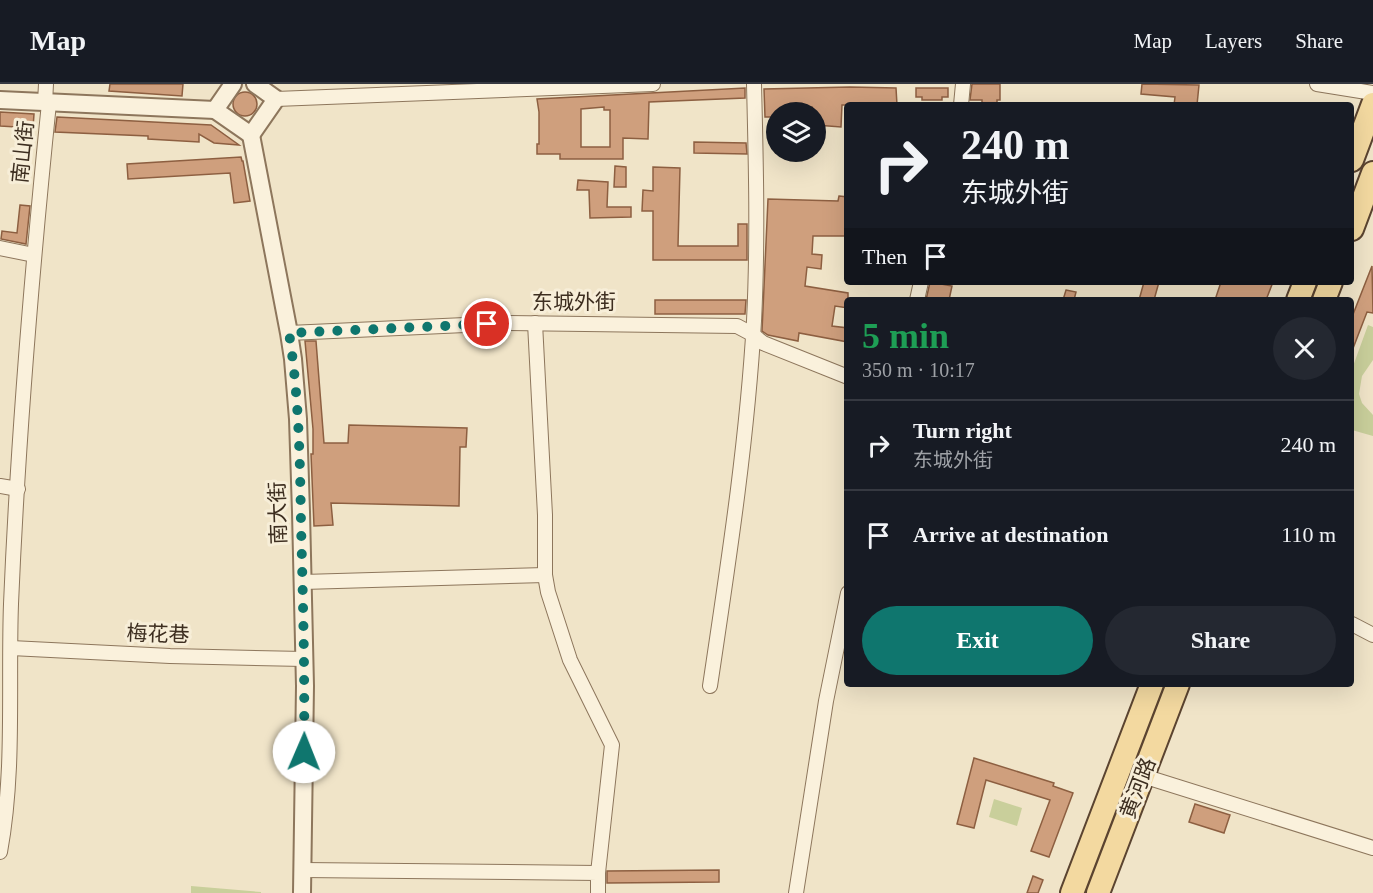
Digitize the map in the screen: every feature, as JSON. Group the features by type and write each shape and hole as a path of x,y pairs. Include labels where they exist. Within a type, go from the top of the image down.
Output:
{"main road":[{"path":"1354,155 1373,104"},
{"path":"1354,224 1373,173"},
{"name":"黄河路","path":"1072,893 1151,687"},
{"name":"黄河路","path":"1098,893 1177,687"}],"street":[{"name":"南山街","path":"0,848 4,828 10,746 11,606 34,255 47,103 46,84"},
{"path":"215,110 233,84"},
{"path":"255,84 276,99 653,84"},
{"path":"710,687 732,542 752,334 757,197 754,84"},
{"path":"961,102 963,84"},
{"path":"1317,84 1373,93"},
{"path":"0,100 215,110 251,135 276,99"},
{"name":"南大街","path":"251,135 289,333 298,419 304,659 302,893"},
{"path":"0,248 34,255"},
{"path":"535,323 545,515 545,575 548,592 570,660 612,745 598,873 598,893"},
{"name":"东城外街","path":"289,333 535,323 737,326 763,343 844,375"},
{"path":"0,486 18,489"},
{"path":"303,582 545,575"},
{"path":"796,893 826,701 844,613"},
{"path":"1354,625 1373,635"},
{"name":"梅花巷","path":"11,648 170,656 304,659"},
{"path":"1143,776 1373,848"},
{"path":"302,870 598,873"}],"green space":[{"path":"1368,325 1373,327 1373,360 1362,376 1359,394 1362,403 1373,415 1373,436 1354,431 1354,364"},
{"path":"994,799 1022,808 1017,826 989,817"},
{"path":"191,886 261,892 261,893 191,893"}],"building":[{"path":"110,84 183,84 182,96 109,91"},
{"path":"972,84 1000,84 1000,100 997,102 970,100"},
{"path":"1142,84 1199,85 1197,102 1174,102 1175,97 1141,94"},
{"path":"745,88 745,98 649,102 648,139 623,138 623,159 560,159 560,154 537,154 539,112 537,99","holes":["604,107 604,110 610,110 610,147 581,147 581,109"]},
{"path":"896,88 897,102 844,102 841,127 826,126 826,102 766,102 765,117 764,89"},
{"path":"916,88 948,88 948,97 942,97 942,100 922,100 922,97 916,97"},
{"path":"245,92 253,96 257,104 253,112 245,116 237,112 233,104 237,96"},
{"path":"0,112 34,114 33,128 0,126"},
{"path":"57,117 211,125 239,145 214,143 199,134 199,142 148,139 148,136 55,132"},
{"path":"694,142 746,143 747,154 694,153"},
{"path":"241,157 250,201 234,203 230,173 128,179 127,164"},
{"path":"615,166 626,167 626,187 614,187"},
{"path":"653,167 680,168 678,246 738,246 738,224 747,224 747,260 653,260 653,211 642,211 643,190 653,191"},
{"path":"578,180 608,182 607,207 631,207 631,217 590,218 589,190 577,190"},
{"path":"839,196 844,197 844,236 813,236 812,254 822,255 821,269 807,267 805,286 848,293 848,297 844,297 844,307 835,306 832,326 844,328 844,341 799,333 798,341 768,335 762,331 768,199 838,201"},
{"path":"20,205 30,206 26,244 1,239 2,231 17,233"},
{"path":"1372,266 1373,313 1367,312 1354,346 1354,312"},
{"path":"929,285 952,286 950,297 927,297"},
{"path":"1143,285 1158,285 1155,297 1140,297"},
{"path":"1220,285 1272,285 1267,297 1216,297"},
{"path":"1066,290 1076,292 1075,297 1064,297"},
{"path":"655,300 746,300 745,314 655,314"},
{"path":"305,341 316,341 324,443 348,443 349,425 467,428 466,447 460,447 459,506 331,503 333,525 314,526 311,454 313,454 313,429"},
{"path":"974,758 1054,783 1053,786 1073,793 1049,857 1031,851 1050,800 986,780 974,828 957,824"},
{"path":"1195,804 1230,815 1224,833 1189,822"},
{"path":"719,870 719,882 607,883 607,871"},
{"path":"1033,876 1043,880 1038,893 1027,893"}],"route":[{"path":"304,752 305,686 298,419 289,333 487,324"}]}
